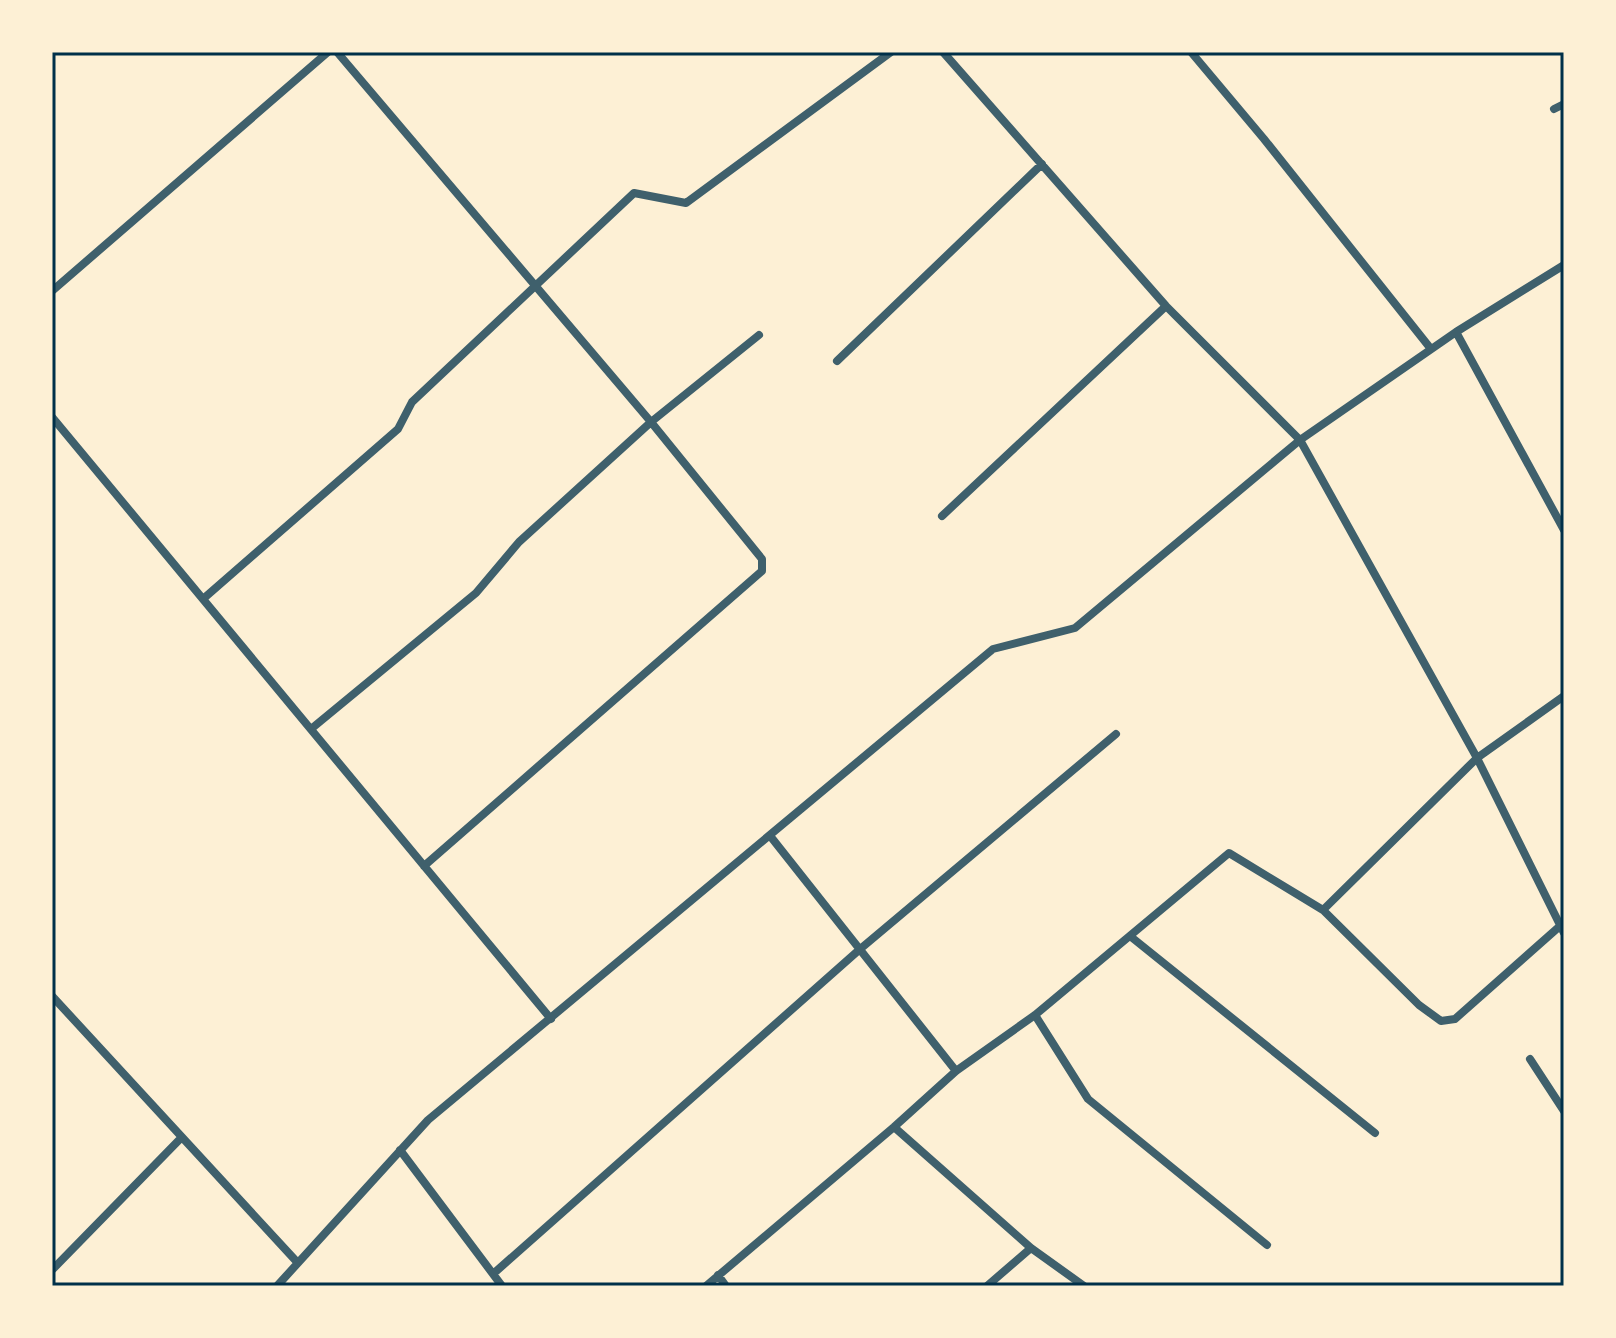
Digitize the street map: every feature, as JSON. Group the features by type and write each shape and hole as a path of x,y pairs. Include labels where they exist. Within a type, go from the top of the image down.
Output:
{"street":[{"path":"52,291 328,52"},
{"path":"337,52 651,422 762,559 762,571 424,866"},
{"path":"203,599 398,429 412,402 634,193 686,203 891,52"},
{"path":"706,1286 956,1071 1035,1015 1229,853 1323,910 1419,1005 1441,1021 1455,1019 1562,930 1477,758 1300,440 1166,306 943,52"},
{"path":"1191,52 1431,349"},
{"path":"1554,109 1564,104"},
{"path":"837,361 1042,164"},
{"path":"277,1286 428,1120 993,649 1075,628 1300,440 1456,332 1564,265"},
{"path":"942,516 1166,306"},
{"path":"1456,332 1564,530"},
{"path":"311,729 476,593 519,542 651,422 759,335"},
{"path":"52,417 551,1019"},
{"path":"1323,910 1477,758 1564,696"},
{"path":"493,1274 859,950 1116,734"},
{"path":"771,837 956,1071"},
{"path":"1130,936 1375,1133"},
{"path":"52,996 297,1262"},
{"path":"1035,1015 1088,1099 1267,1245"},
{"path":"1530,1059 1564,1111"},
{"path":"894,1127 1031,1248 1084,1286"},
{"path":"52,1270 182,1137"},
{"path":"400,1150 502,1286"},
{"path":"987,1286 1031,1248"},
{"path":"718,1275 726,1286"}]}
